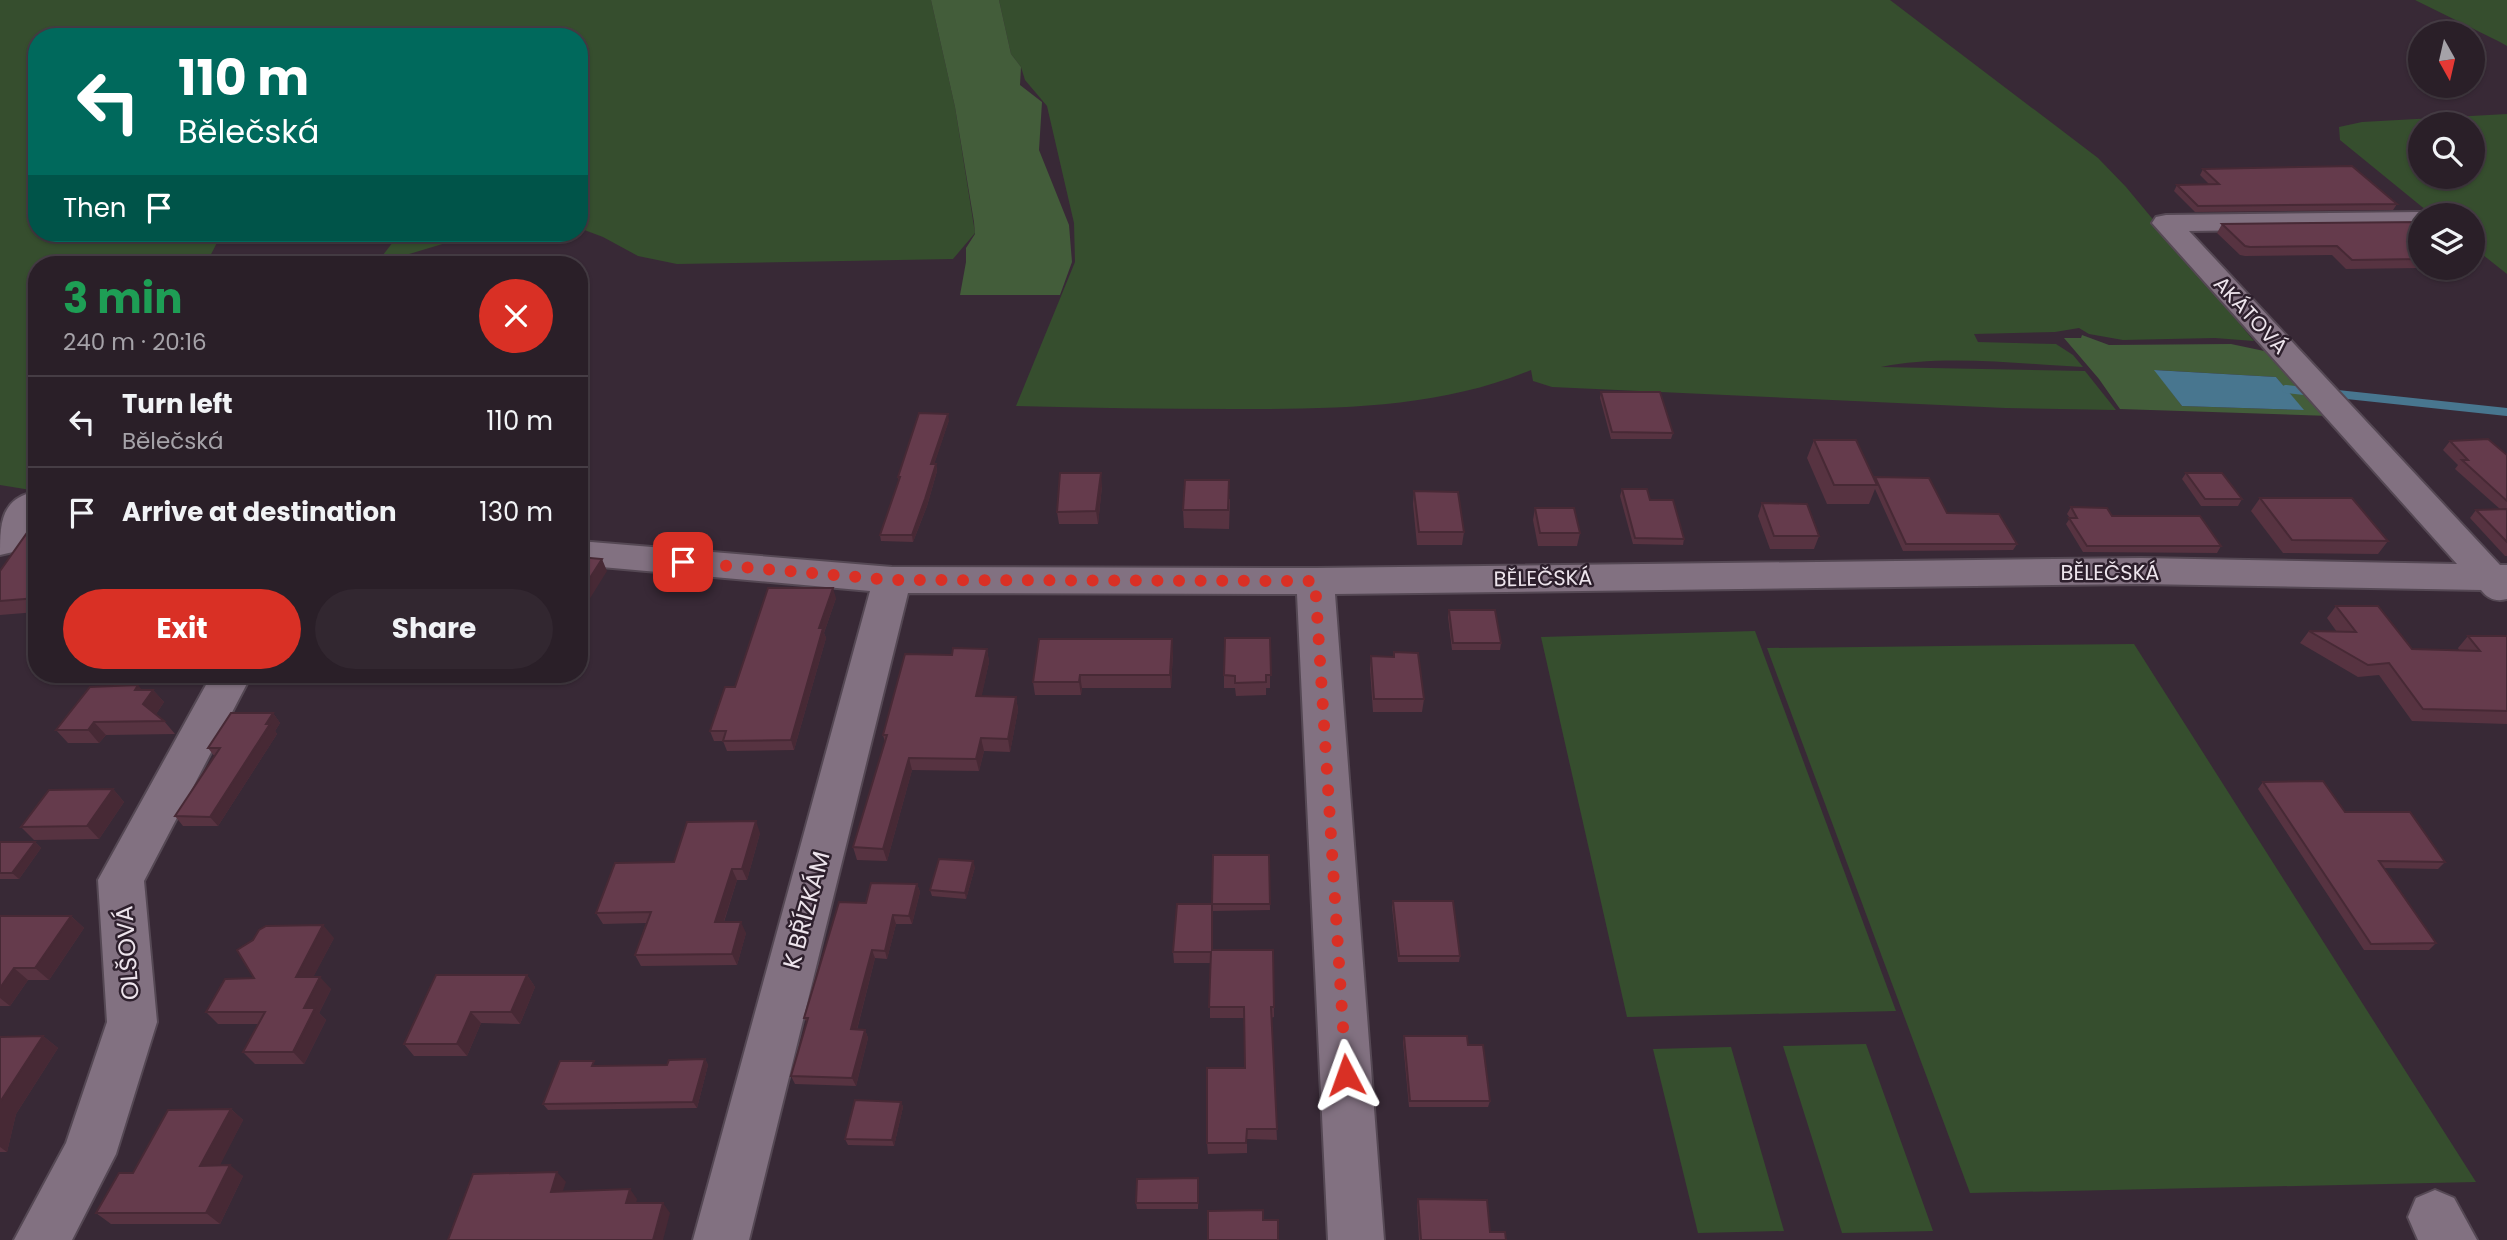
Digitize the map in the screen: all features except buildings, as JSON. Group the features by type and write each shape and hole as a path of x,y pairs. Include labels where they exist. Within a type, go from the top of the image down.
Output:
{"street":[{"name":"AKÁTOVÁ","path":"2408,220 2166,223 2502,584"},
{"path":"0,543 28,507"},
{"name":"BĚLEČSKÁ","path":"588,554 892,580 1315,581 2141,571 2502,584"},
{"name":"K BŘÍZKÁM","path":"721,1240 892,580"},
{"path":"1315,581 1356,1240"},
{"name":"OLŠOVÁ","path":"42,1240 89,1154 132,1022 121,880 227,683"}],"green space":[{"path":"0,0 931,0 955,107 975,233 953,259 677,264 638,256 588,231 588,28 28,28 28,242 217,242 210,256 28,256 28,490 0,485"},
{"path":"931,0 999,0 1011,54 1021,67 1020,85 1042,102 1039,150 1069,225 1072,262 1060,295 960,295 966,248 975,234 974,222 955,107"},
{"path":"999,0 1890,0 2098,158 2126,187 2254,341 2215,338 2123,340 2089,334 2079,328 2055,332 1974,334 1978,342 2056,344 2073,355 2083,367 1955,360 1881,367 2085,371 2116,410 2005,408 1552,387 1533,381 1531,370 1459,393 1347,407 1207,409 1016,406 1075,262 1074,223 1047,106 1025,80 1021,67 1011,54"},
{"path":"2415,0 2507,0 2507,46 2485,35 2485,21 2458,21"},
{"path":"2507,114 2507,274 2485,257 2485,203 2417,203 2340,140 2339,127 2362,122 2408,119 2408,189 2485,189 2485,115"},
{"path":"393,242 449,242 403,256 382,256"},
{"path":"2082,335 2109,345 2231,344 2269,352 2330,416 2120,409 2064,338 2081,338","holes":["2155,370 2276,377 2303,410 2182,406"]},
{"path":"1755,631 1896,1011 1627,1017 1541,637"},
{"path":"2134,644 2476,1182 1970,1193 1767,648"},
{"path":"1866,1044 1933,1231 1842,1233 1783,1046"},
{"path":"1731,1047 1784,1231 1698,1233 1653,1049"}],"water":[{"path":"2154,370 2276,377 2304,410 2182,406"}],"waterway":[{"path":"2286,389 2313,392"},
{"path":"2328,393 2507,412"}],"route":[{"path":"683,562 892,580 1315,581 1346,1075"}]}
